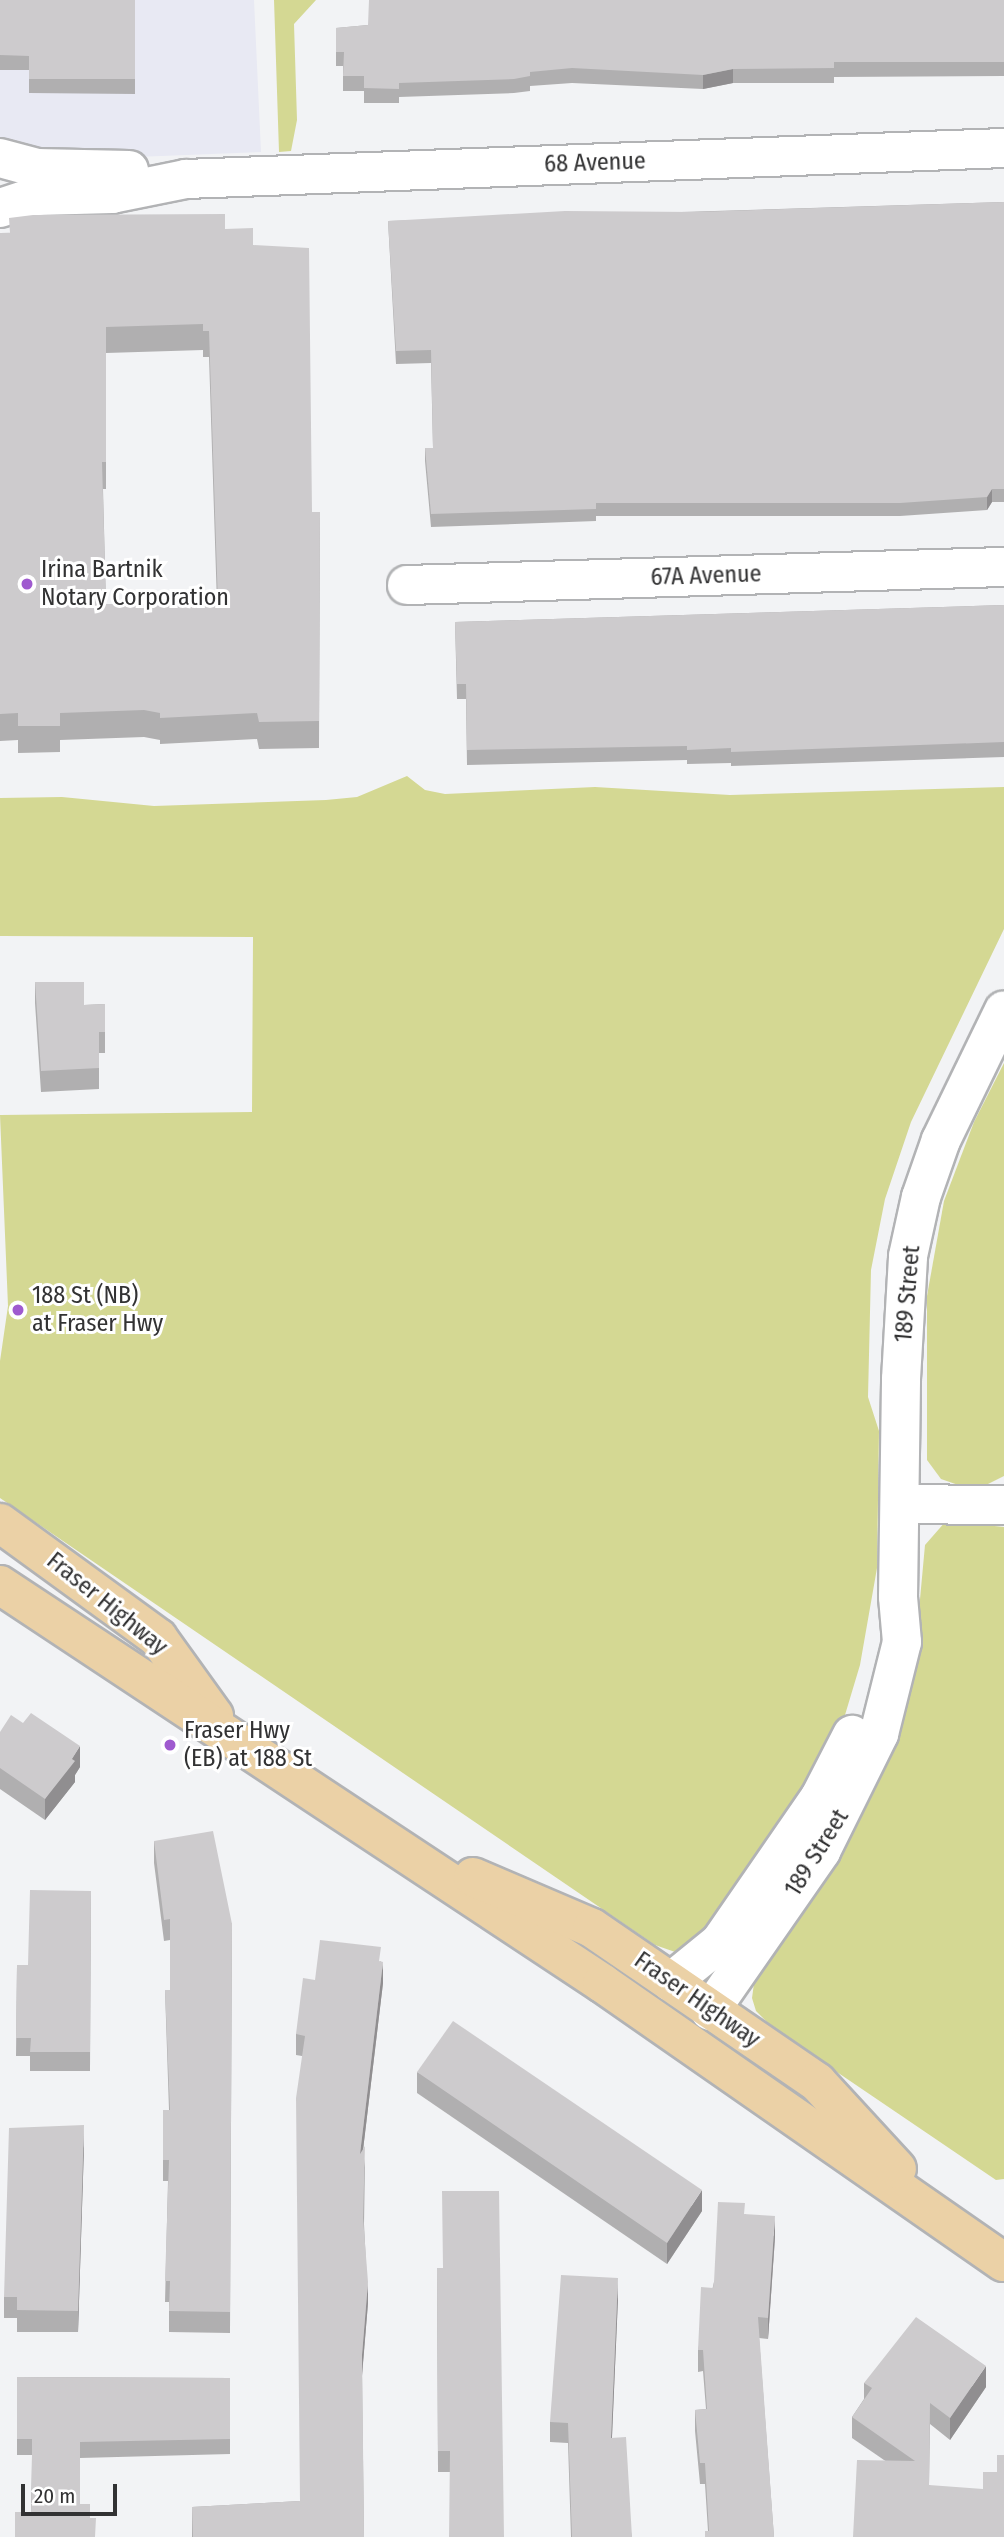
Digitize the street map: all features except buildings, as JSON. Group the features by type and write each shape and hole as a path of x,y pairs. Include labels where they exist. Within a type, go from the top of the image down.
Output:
{"main road":[{"name":"Fraser Highway","path":"0,1523 62,1565 158,1638 226,1732"},
{"name":"Fraser Highway","path":"7,1597 226,1732 400,1848 602,1983 1004,2262"},
{"name":"Fraser Highway","path":"400,1848 592,1928 817,2082 946,2222"},
{"path":"602,1983 655,2003 699,2014 710,2011"}],"street":[{"name":"68 Avenue","path":"0,208 38,196 112,194 186,179 1004,148"},
{"name":"68 Avenue","path":"0,158 37,168 113,168 186,179"},
{"name":"67A Avenue","path":"407,584 1004,566"},
{"name":"189 Street","path":"710,2011 845,1810 879,1734 902,1642 898,1597 903,1302 913,1233 941,1140 1004,1010"},
{"path":"900,1504 1004,1505"},
{"name":"189 Street","path":"671,1982 720,1942 820,1797 857,1726 898,1597"}],"shaded area":[{"path":"0,0 254,0 261,152 111,158 0,149"}],"green space":[{"path":"274,0 316,0 294,24 297,120 291,151 279,152"},
{"path":"407,776 425,790 445,794 595,787 730,795 1004,787 1004,929 911,1122 885,1199 871,1270 868,1397 879,1431 877,1568 860,1665 845,1715 822,1764 715,1930 678,1953 655,1945 0,1498 0,1361 8,1306 0,1115 252,1112 253,937 0,936 0,798 62,797 154,806 326,800 357,797"},
{"path":"1004,1063 1004,1476 980,1488 967,1488 941,1479 927,1460 927,1296 944,1201 974,1122"},
{"path":"946,1521 1004,1527 1004,2179 996,2180 775,2030 756,2011 752,1998 755,1976 914,1664 925,1545"}],"place":[{"name":"Irina Bartnik Notary Corporation","path":"27,584"},
{"name":"188 St (NB) at Fraser Hwy","path":"18,1310"},
{"name":"Fraser Hwy (EB) at 188 St","path":"170,1745"}]}
